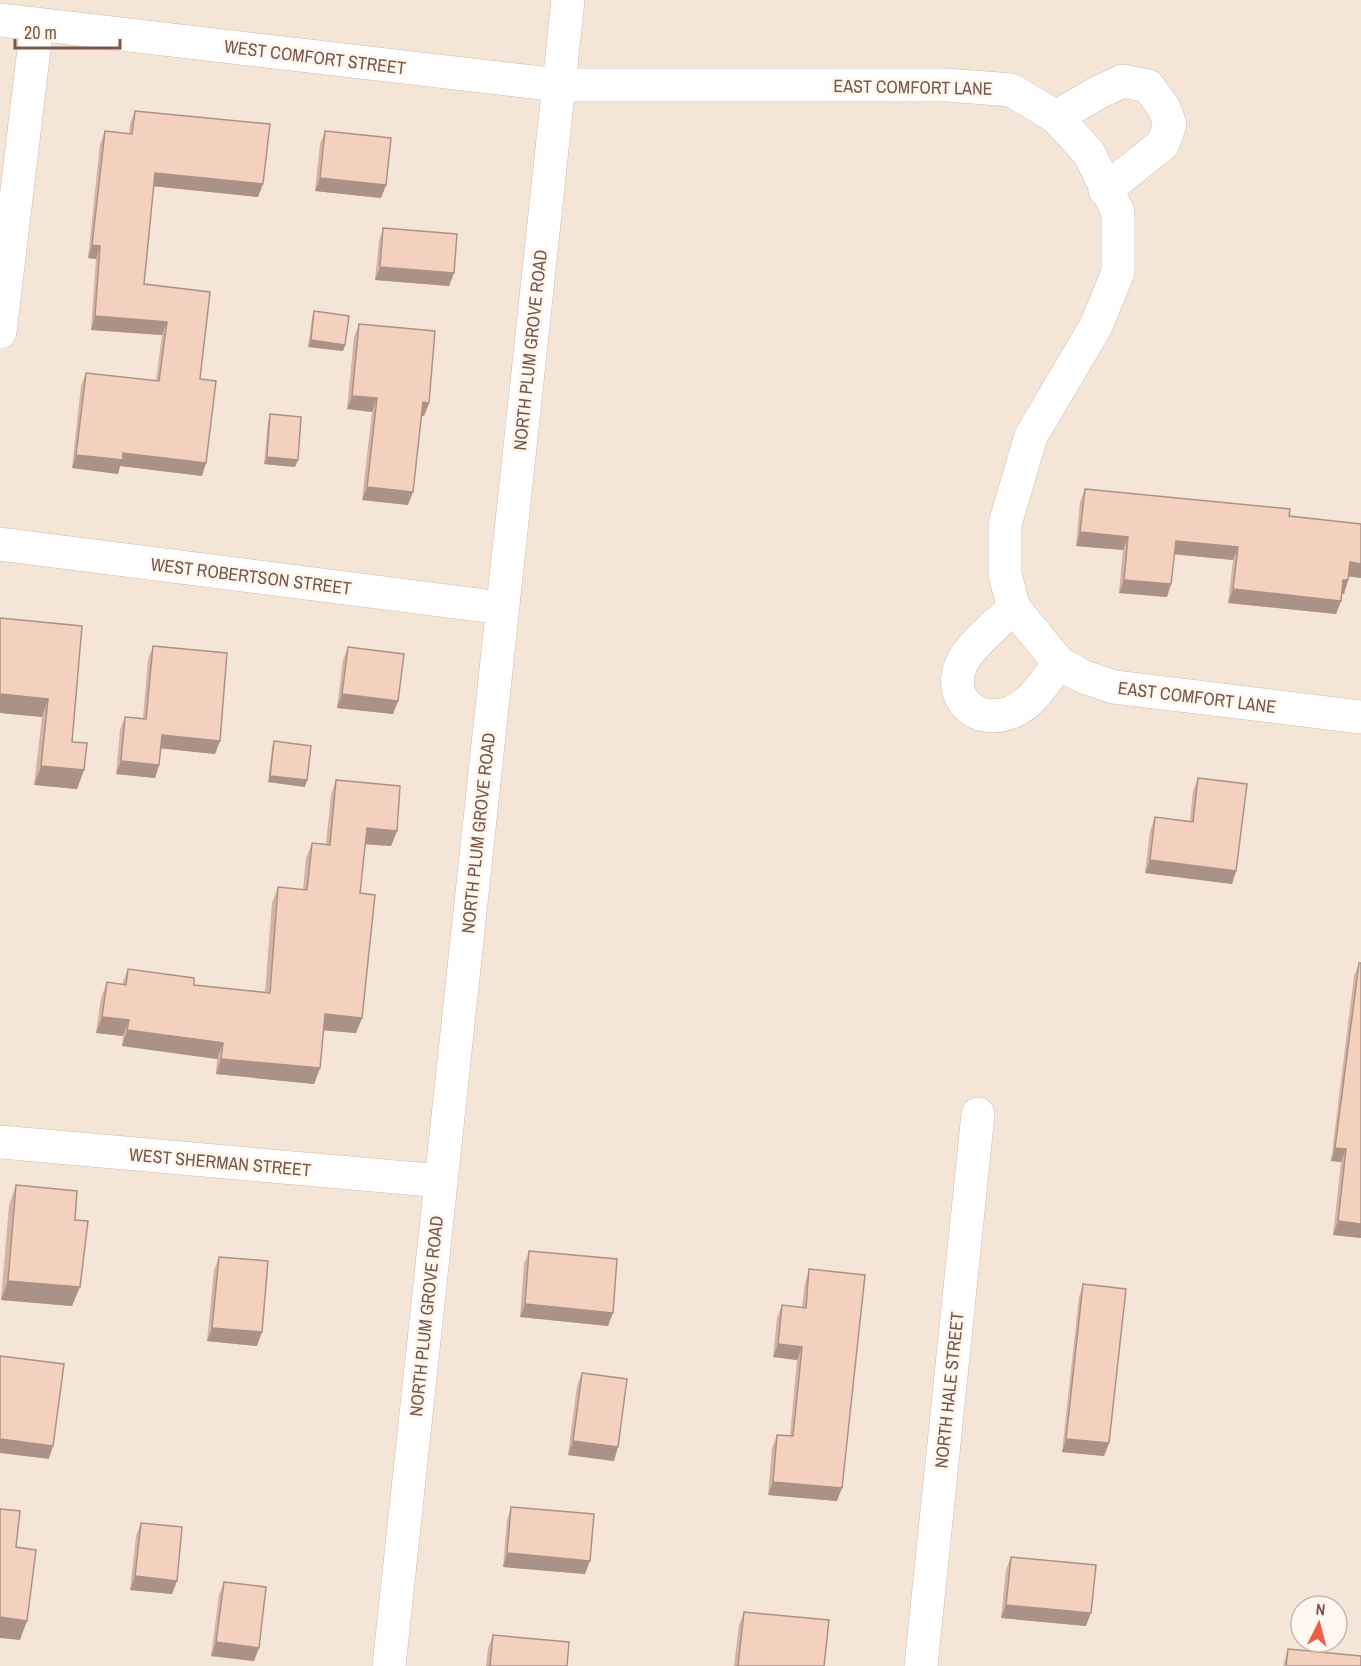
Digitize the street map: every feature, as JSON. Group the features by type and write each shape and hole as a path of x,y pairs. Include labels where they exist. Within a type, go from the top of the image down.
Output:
{"street":[{"name":"NORTH PLUM GROVE ROAD","path":"389,1666 568,0"},
{"name":"WEST COMFORT STREET","path":"0,20 558,85"},
{"path":"0,332 37,24"},
{"path":"1056,117 1098,92 1123,81 1148,86 1164,108 1170,124 1163,144 1105,190"},
{"name":"EAST COMFORT LANE","path":"558,85 947,85 1011,90 1056,117 1089,153 1105,190 1118,212 1118,273 1096,326 1031,435 1005,524 1005,575 1014,608"},
{"name":"WEST ROBERTSON STREET","path":"0,544 502,608"},
{"path":"1014,608 1059,663 1034,696 1012,712 993,716 976,714 963,702 957,683 961,664 1014,608"},
{"name":"EAST COMFORT LANE","path":"1059,663 1084,676 1114,687 1361,717"},
{"name":"NORTH HALE STREET","path":"921,1666 978,1113"},
{"name":"WEST SHERMAN STREET","path":"0,1142 441,1181"}],"shaded area":[{"path":"0,0 1361,0 1361,1666 0,1666"}],"building":[{"path":"135,111 270,124 263,184 155,173 144,284 210,292 200,379 216,381 206,463 123,453 123,460 76,455 86,373 159,381 167,322 95,316 100,246 92,245 105,131 132,134"},
{"path":"325,131 391,138 386,185 320,178"},
{"path":"383,228 457,234 454,273 380,267"},
{"path":"314,311 349,316 345,345 311,340"},
{"path":"359,324 435,331 429,403 423,402 413,492 367,487 377,398 352,396"},
{"path":"270,414 301,417 298,460 267,457"},
{"path":"1085,489 1290,509 1289,516 1361,524 1361,564 1350,562 1348,580 1343,580 1341,601 1233,589 1238,547 1176,541 1171,584 1124,580 1128,537 1080,532"},
{"path":"0,618 82,626 72,742 87,743 84,770 41,766 48,699 0,694"},
{"path":"153,646 227,653 220,741 162,735 159,765 121,761 125,717 146,719"},
{"path":"348,647 404,654 398,701 342,694"},
{"path":"274,741 311,746 307,780 270,776"},
{"path":"1198,778 1247,784 1236,871 1150,860 1155,817 1193,822"},
{"path":"336,780 400,786 397,831 367,828 360,893 375,895 362,1018 325,1014 320,1068 221,1059 223,1043 127,1030 129,1020 102,1017 107,982 126,985 128,969 194,978 194,985 270,993 278,887 307,890 312,843 330,845"},
{"path":"1359,963 1361,963 1361,1224 1338,1221 1346,1149 1335,1148"},
{"path":"16,1185 77,1191 75,1220 88,1221 80,1287 8,1281"},
{"path":"529,1251 617,1259 613,1313 525,1304"},
{"path":"219,1257 268,1261 262,1332 212,1328"},
{"path":"809,1269 865,1275 842,1488 773,1482 777,1435 793,1436 802,1347 778,1344 782,1305 806,1308"},
{"path":"1083,1284 1126,1289 1109,1443 1066,1439"},
{"path":"0,1356 64,1364 53,1446 0,1439"},
{"path":"582,1373 627,1379 618,1447 573,1441"},
{"path":"511,1507 594,1514 590,1561 507,1553"},
{"path":"0,1509 20,1511 16,1547 36,1550 27,1621 0,1617"},
{"path":"141,1523 182,1527 177,1581 135,1576"},
{"path":"1011,1557 1096,1565 1091,1613 1006,1605"},
{"path":"224,1582 266,1587 259,1648 216,1642"},
{"path":"744,1612 829,1620 824,1666 738,1666"},
{"path":"493,1635 569,1642 567,1666 490,1666"},
{"path":"1288,1649 1289,1654 1361,1656 1361,1666 1286,1666"}]}
